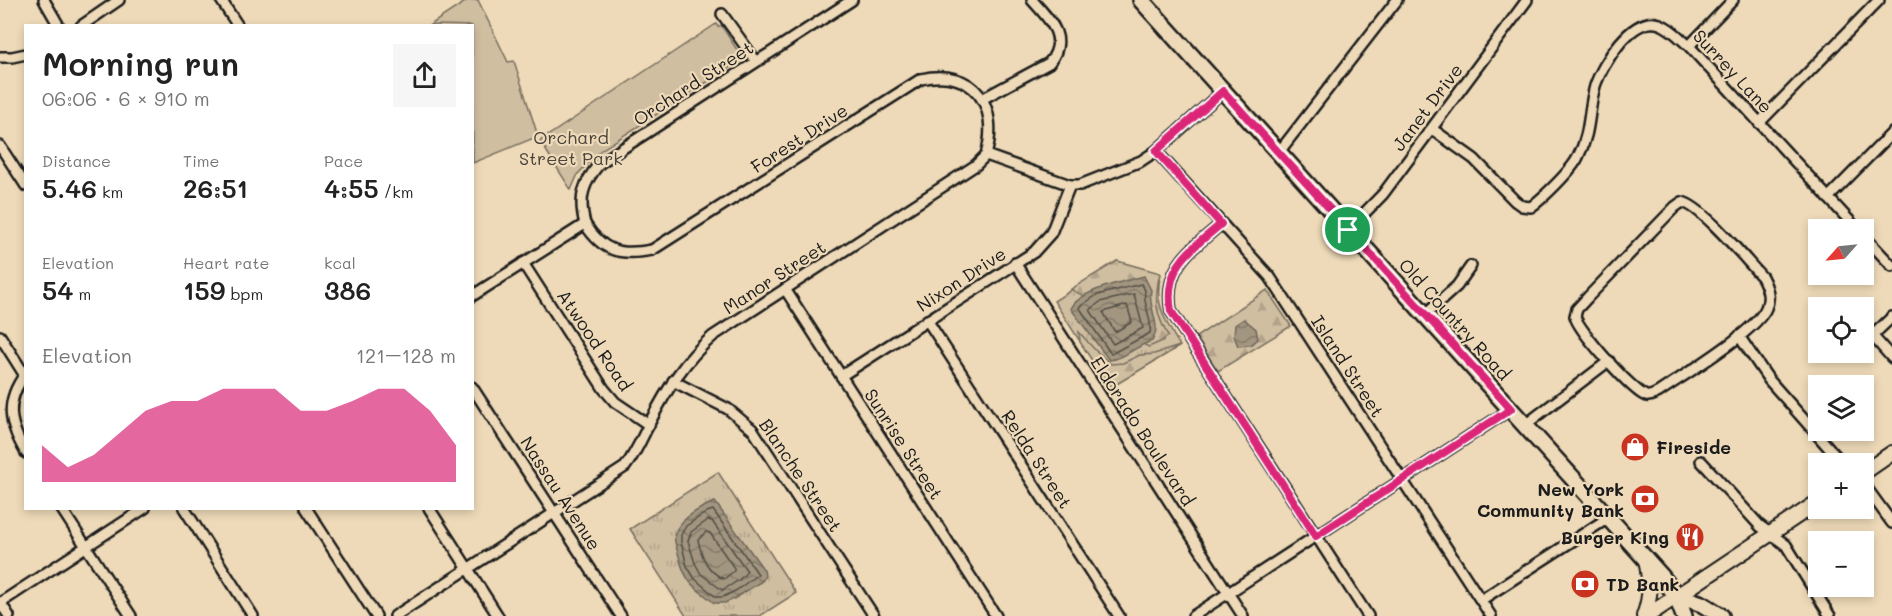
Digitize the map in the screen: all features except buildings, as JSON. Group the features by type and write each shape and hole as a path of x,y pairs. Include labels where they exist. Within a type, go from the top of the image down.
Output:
{"main road":[{"name":"Old Country Road","path":"1141,0 1646,559 1676,595 1684,616"},
{"path":"1874,465 1892,453"},
{"path":"1645,616 1808,509"},
{"path":"1645,616 1650,600 1650,579 1646,559"},
{"path":"1676,595 1702,604 1721,616"}],"street":[{"path":"44,0 58,24"},
{"path":"84,24 119,0"},
{"path":"221,0 237,24"},
{"name":"Orchard Street","path":"585,224 581,208 583,191 591,174 600,163 852,0"},
{"path":"1032,0 1053,25 1058,35 1058,46 1055,56 1049,63 982,99 991,120 991,140 986,155 1070,185 1089,182 1141,161 1156,151 1223,91"},
{"name":"Janet Drive","path":"1348,230 1383,194 1527,0"},
{"path":"1689,46 1733,0"},
{"path":"1759,123 1879,0"},
{"path":"1279,152 1392,2"},
{"path":"722,14 756,61"},
{"name":"Surrey Lane","path":"1432,129 1474,159 1515,201 1522,206 1531,207 1577,159 1587,136 1593,95 1601,71 1629,33 1644,24 1653,22 1672,31 1689,46 1848,219"},
{"path":"0,57 24,54"},
{"name":"Forest Drive","path":"585,224 593,237 613,250 633,254 652,250 921,79 937,75 954,77 969,84 982,99"},
{"path":"1828,198 1892,133"},
{"path":"0,146 24,183"},
{"name":"Island Street","path":"1156,151 1270,277 1491,616"},
{"name":"Manor Street","path":"395,616 625,467 636,453 673,381 688,359 713,336 970,169 986,155"},
{"name":"Nixon Drive","path":"841,376 1034,252 1051,233 1070,185"},
{"path":"1682,202 1687,203 1704,215 1762,277 1769,297 1763,315 1739,336 1651,396 1640,392 1609,361 1576,321 1575,316 1578,309 1675,207 1682,202"},
{"path":"474,295 585,224"},
{"path":"1221,224 1177,266 1169,288 1171,311 1368,616"},
{"path":"1874,247 1892,266"},
{"name":"Atwood Road","path":"523,263 604,389 615,402 649,425"},
{"name":"Eldorado Boulevard","path":"1015,263 1243,616"},
{"path":"1425,315 1457,286 1471,266"},
{"name":"Sunrise Street","path":"785,290 996,616"},
{"path":"1874,334 1892,317"},
{"name":"Relda Street","path":"927,321 1119,616"},
{"path":"0,336 24,372"},
{"path":"1739,336 1769,380 1833,453"},
{"path":"1874,338 1892,358"},
{"path":"1525,425 1609,361"},
{"path":"24,376 11,403 11,420 15,434 24,450"},
{"name":"Blanche Street","path":"673,381 728,409 753,430 874,616"},
{"name":"Nassau Avenue","path":"474,390 621,616"},
{"path":"1193,616 1511,409"},
{"path":"1701,460 1760,526 1786,546 1830,616"},
{"path":"1874,498 1892,523"},
{"path":"62,510 131,616"},
{"path":"9,616 0,603 142,510"},
{"path":"185,510 254,616"},
{"path":"307,510 376,616"},
{"path":"430,510 498,616"},
{"path":"1481,600 1608,518"}],"green space":[{"path":"468,0 478,0 508,62 514,61 537,133 534,138 474,163 474,24 432,24"},
{"name":"Orchard Street Park","path":"716,24 718,27 721,25 743,59 601,150 578,174 571,190 540,141"},
{"path":"1117,261 1161,274 1159,294 1162,312 1180,346 1110,388 1054,301"},
{"path":"1117,261 1160,273 1157,306 1160,320 1168,336 1162,341 1149,347 1142,343 1131,335 1104,306 1071,289"},
{"path":"1267,290 1291,326 1218,371 1196,337"},
{"path":"1079,332 1111,364 1123,363 1140,355 1154,354 1180,346 1110,388 1080,342"},
{"path":"718,472 796,593 760,616 686,616 630,529"}],"water":[{"path":"1144,276 1151,290 1155,335 1152,341 1109,360 1071,309 1075,302 1092,292"},
{"path":"1244,319 1256,329 1258,339 1251,345 1238,346 1234,336 1235,325"},
{"path":"715,502 764,570 765,576 762,581 725,603 714,603 690,582 682,566 674,539 675,533 686,518"}],"place":[{"name":"Fireside","path":"1635,447"},
{"name":"New York Community Bank","path":"1645,499"},
{"name":"Burger King","path":"1690,537"},
{"name":"TD Bank","path":"1585,584"}],"route":[{"path":"1223,91 1348,230 1511,409 1316,536 1171,311 1169,288 1177,266 1221,224 1156,151 1223,91"}]}
